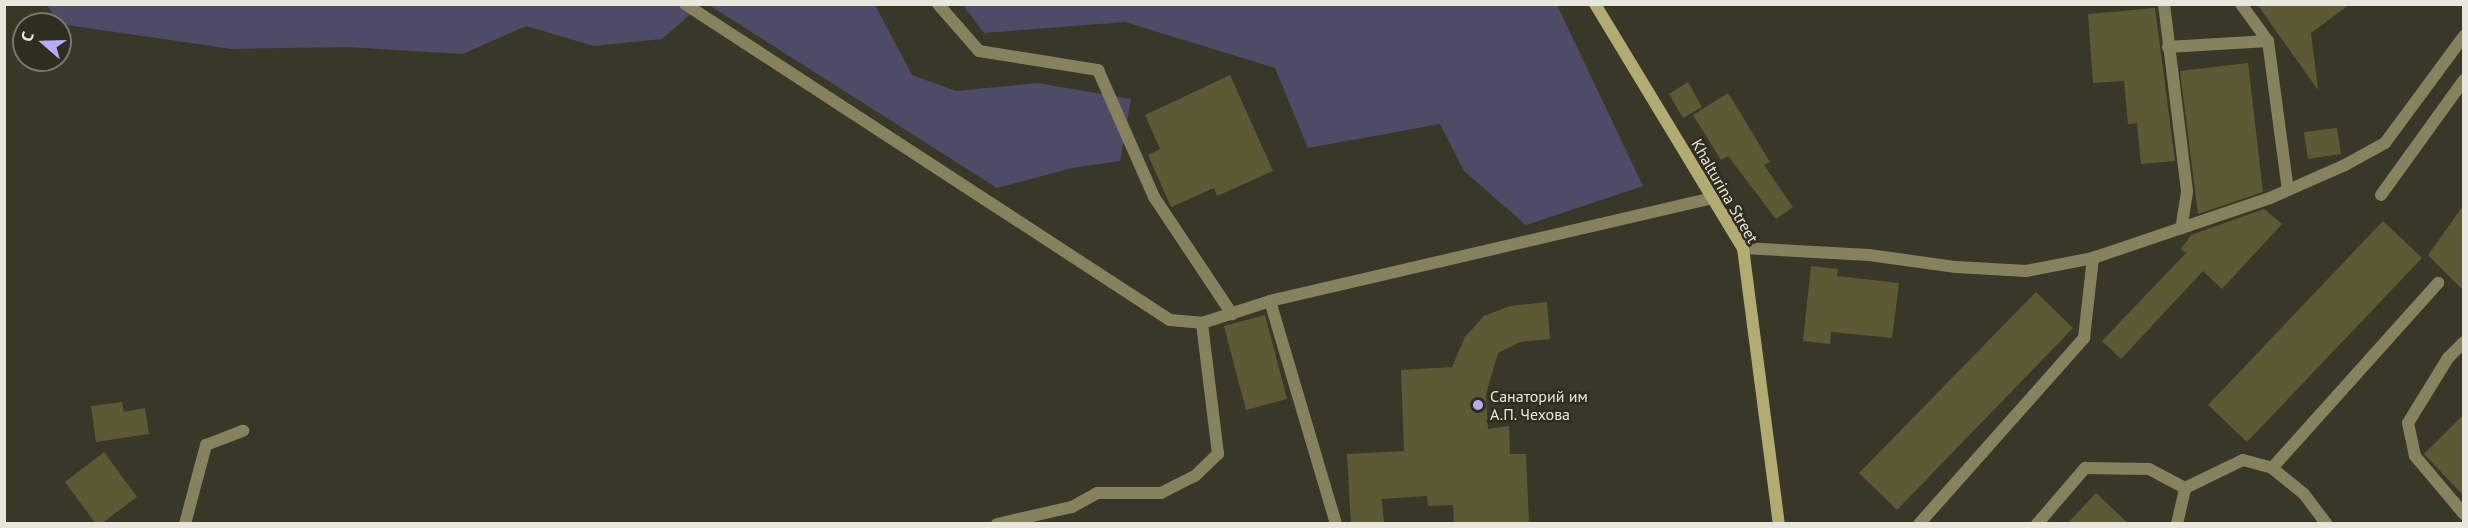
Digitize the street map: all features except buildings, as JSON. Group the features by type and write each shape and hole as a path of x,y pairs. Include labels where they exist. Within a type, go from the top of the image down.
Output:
{"street":[{"path":"684,4 1170,320 1202,323 1270,301 1712,198"},
{"path":"938,4 978,51 1098,70 1154,197 1232,314"},
{"name":"Khalturina Street","path":"1594,4 1743,248 1779,524"},
{"path":"2164,4 2187,192 2181,229"},
{"path":"2241,4 2268,41 2289,190"},
{"path":"1743,248 1869,255 2026,271 2092,258 2289,190 2385,143 2463,36"},
{"path":"2168,47 2268,41"},
{"path":"2381,195 2463,80"},
{"path":"1919,524 2084,338 2092,258"},
{"path":"2272,468 2438,283"},
{"path":"1270,301 1336,524"},
{"path":"997,524 1072,507 1097,493 1161,493 1203,469 1218,454 1202,323"},
{"path":"2463,342 2448,358 2408,423 2415,456 2463,514"},
{"path":"185,524 206,445 243,431"},
{"path":"2185,488 2243,460 2272,468 2304,494 2327,524"},
{"path":"2037,524 2085,468 2149,469 2185,488"},
{"path":"2177,524 2185,488"}],"shaded area":[{"path":"47,5 701,5 662,39 594,46 526,26 463,54 346,47 232,49 72,26 72,12 52,12"},
{"path":"709,5 875,5 912,75 956,91 1038,83 1131,99 1120,161 1072,168 997,188"},
{"path":"963,5 1557,5 1643,186 1526,225 1464,171 1440,124 1308,148 1275,68 1125,22 984,33"}],"place":[{"name":"Санаторий им А.П. Чехова","path":"1478,405"}]}
